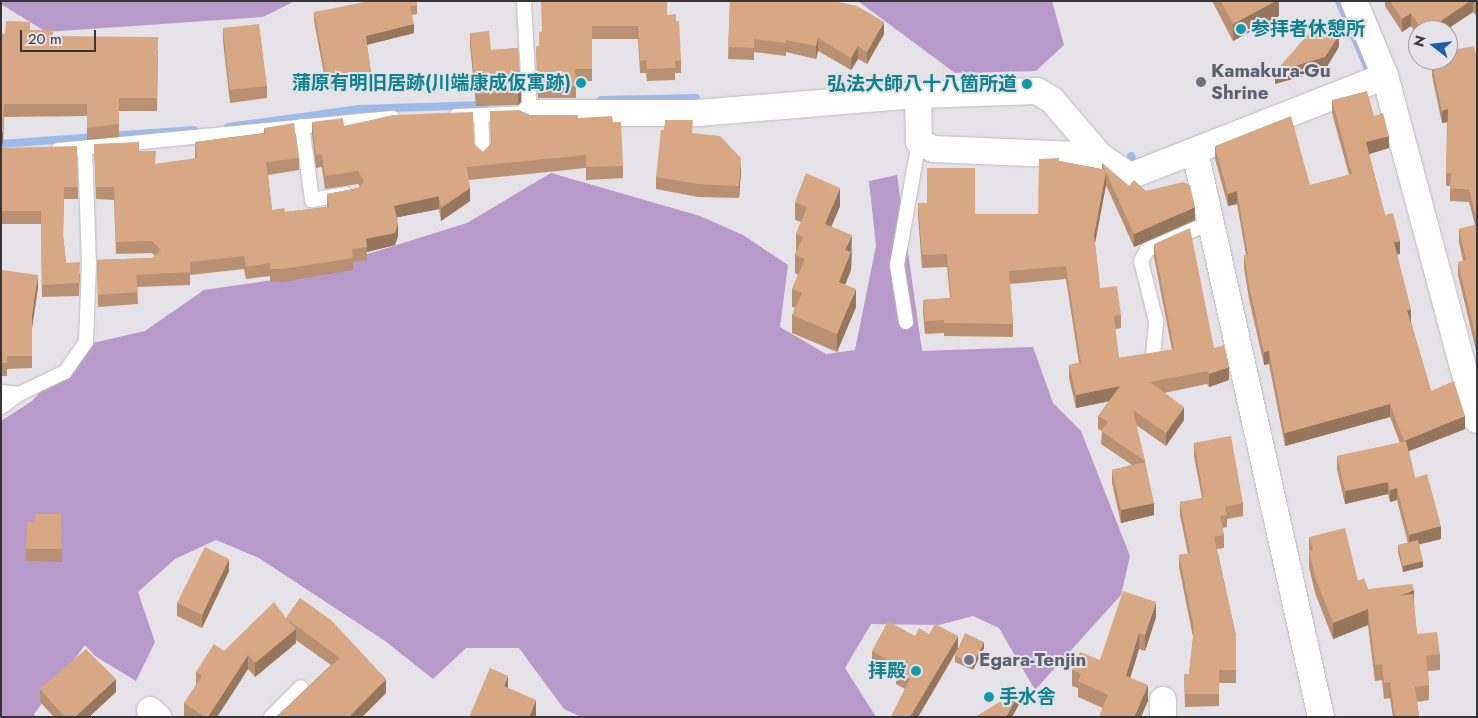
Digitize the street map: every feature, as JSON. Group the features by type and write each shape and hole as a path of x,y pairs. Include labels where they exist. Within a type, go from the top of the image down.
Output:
{"street":[{"path":"1354,1 1385,76 1477,420"},
{"path":"530,114 698,113 918,95 1037,91 1052,100 1100,156 1130,176 1385,76"},
{"path":"918,95 919,142 932,149 1100,156"},
{"path":"1195,152 1320,717"}],"lane":[{"path":"443,116 530,114 524,1"},
{"path":"481,115 483,156"},
{"path":"48,151 85,149 302,126 406,118"},
{"path":"302,126 312,200 356,192"},
{"path":"906,322 897,265 919,142"},
{"path":"1,407 19,394 65,372 86,342 90,264 85,149"},
{"path":"1153,357 1156,322 1141,261 1147,250 1211,222"},
{"path":"90,264 107,263"},
{"path":"1,392 19,394"},
{"path":"272,717 301,687"}],"shaded area":[{"path":"1,1 295,1 263,17 46,32 1,4"},
{"path":"858,1 1052,1 1064,45 1036,71 955,73"},
{"path":"551,173 700,216 743,235 788,265 780,327 826,354 855,350 876,246 869,181 897,175 922,351 1033,347 1053,403 1081,431 1130,556 1121,595 1035,690 999,628 973,616 939,625 871,624 845,668 876,717 581,717 564,709 519,648 466,648 433,679 385,641 259,558 216,540 175,559 138,592 155,642 136,681 95,656 85,645 34,714 36,717 1,717 1,421 32,401 84,345 145,331 204,290 294,277 467,223"}],"building":[{"path":"370,1 417,1 417,5 410,6 414,24 366,36 371,73 327,81 314,12"},
{"path":"541,1 667,1 667,15 676,14 676,21 679,21 681,60 675,61 675,68 647,69 646,60 640,61 638,26 592,26 592,69 575,69 576,86 538,86 536,47 539,46 539,32 542,32"},
{"path":"730,1 834,1 857,6 884,22 867,52 858,46 851,58 818,38 816,46 786,40 786,43 754,39 754,48 728,47"},
{"path":"1221,1 1276,1 1233,24"},
{"path":"1390,1 1470,1 1442,20 1416,20 1411,13 1402,19"},
{"path":"6,21 30,22 30,30 53,30 53,36 158,37 157,98 119,98 119,124 87,128 87,104 4,104 3,132 1,132 1,33 5,34"},
{"path":"1318,23 1326,23 1339,35 1325,57 1275,72"},
{"path":"259,24 267,86 230,90 223,28"},
{"path":"489,31 491,50 518,48 521,89 518,92 476,94 470,33"},
{"path":"1474,46 1477,59 1477,221 1469,189 1450,189 1451,173 1446,173 1448,109 1442,111 1433,70 1458,70 1458,49"},
{"path":"1367,91 1374,116 1383,113 1389,136 1366,142 1385,215 1393,213 1400,241 1394,242 1411,309 1407,310 1431,391 1454,381 1465,416 1404,441 1390,404 1285,433 1269,351 1264,352 1249,286 1244,255 1248,255 1237,191 1228,194 1215,146 1291,116 1310,185 1352,174 1332,100"},
{"path":"519,110 530,115 578,115 578,118 612,116 613,122 621,122 623,166 586,167 586,155 467,167 470,188 441,208 439,196 394,206 398,223 395,233 366,239 367,247 352,249 353,258 282,269 270,269 270,263 246,267 244,256 190,262 190,272 136,275 138,292 98,295 97,260 152,258 161,250 152,241 116,242 114,187 96,187 94,144 139,142 139,151 156,151 155,164 197,158 195,142 265,133 264,128 294,123 299,158 266,162 272,210 284,208 285,212 329,207 327,194 358,188 364,182 358,171 325,176 322,154 316,155 312,122 343,118 344,126 393,115 473,112 474,144 483,152 492,144 490,111"},
{"path":"665,120 693,120 692,133 720,136 741,158 739,186 698,184 656,177 661,130 664,130"},
{"path":"77,146 78,187 64,187 63,234 66,263 80,262 79,283 42,285 41,211 1,211 1,148"},
{"path":"1059,158 1059,161 1105,170 1102,163 1129,186 1134,180 1146,191 1183,182 1190,185 1195,207 1134,234 1106,172 1094,235 1100,288 1117,286 1121,315 1114,316 1119,358 1174,349 1154,244 1190,228 1214,348 1224,345 1229,367 1209,374 1207,371 1150,382 1184,407 1166,433 1133,410 1145,461 1101,431 1108,422 1098,416 1120,386 1076,395 1069,365 1081,363 1066,266 1009,271 1013,324 944,323 944,320 925,321 923,300 951,298 947,254 922,255 918,203 927,203 927,168 975,168 975,214 1038,214 1039,159"},
{"path":"806,173 840,188 825,224 852,235 845,250 851,252 839,282 856,289 837,334 792,315 802,293 792,289 805,259 795,255 803,237 796,234 807,207 795,202"},
{"path":"1477,225 1477,342 1458,262 1466,260 1459,229"},
{"path":"1,270 38,275 32,315 32,356 7,356 7,363 1,363"},
{"path":"1231,436 1243,503 1225,507 1227,515 1220,516 1224,535 1214,537 1236,636 1236,670 1219,670 1219,694 1185,694 1184,674 1189,674 1194,628 1179,555 1190,553 1180,502 1204,498 1194,443"},
{"path":"1406,441 1415,478 1427,474 1441,526 1409,535 1397,488 1390,490 1388,482 1345,491 1337,456"},
{"path":"1145,462 1154,503 1121,510 1112,470"},
{"path":"35,514 61,514 62,549 26,549 27,522 35,522"},
{"path":"1345,528 1358,581 1364,578 1368,589 1412,584 1414,590 1399,596 1413,594 1417,634 1437,632 1440,654 1426,656 1429,685 1415,687 1419,717 1395,717 1390,682 1384,683 1382,664 1375,665 1368,609 1333,623 1315,577 1309,551 1313,550 1309,537"},
{"path":"1418,540 1423,561 1403,566 1398,545"},
{"path":"205,547 229,559 202,615 177,603"},
{"path":"1123,591 1156,602 1145,635 1139,633 1126,676 1148,685 1134,717 1099,717 1108,695 1078,681 1081,674 1072,670 1080,652 1100,660"},
{"path":"300,598 331,620 386,679 349,717 276,717 340,658 287,619 296,629 255,663 248,655 208,717 205,717 184,703 202,676 196,672 214,644 224,651 274,602 286,618"},
{"path":"888,621 915,636 919,628 929,634 935,624 958,636 910,717 891,717 910,679 896,672 899,666 872,651"},
{"path":"965,633 984,642 973,664 955,656"},
{"path":"86,649 116,679 75,717 65,717 40,689"},
{"path":"490,668 508,676 504,686 536,700 529,717 469,717"},
{"path":"1021,689 1006,717 975,717"}],"waterway":[{"path":"1339,1 1369,71"},
{"path":"601,100 696,98"},
{"path":"228,127 360,109 485,105"},
{"path":"110,136 194,130"},
{"path":"1,144 96,137"},
{"path":"1131,156 1135,164 1141,161"}],"place":[{"name":"参拝者休憩所","path":"1241,29"},
{"name":"Kamakura-Gu Shrine","path":"1201,82"},
{"name":"蒲原有明旧居跡(川端康成仮寓跡)","path":"581,83"},
{"name":"弘法大師八十八箇所道","path":"1027,84"},
{"name":"Egara-Tenjin","path":"969,660"},
{"name":"拝殿","path":"916,671"},
{"name":"手水舎","path":"989,697"}]}
